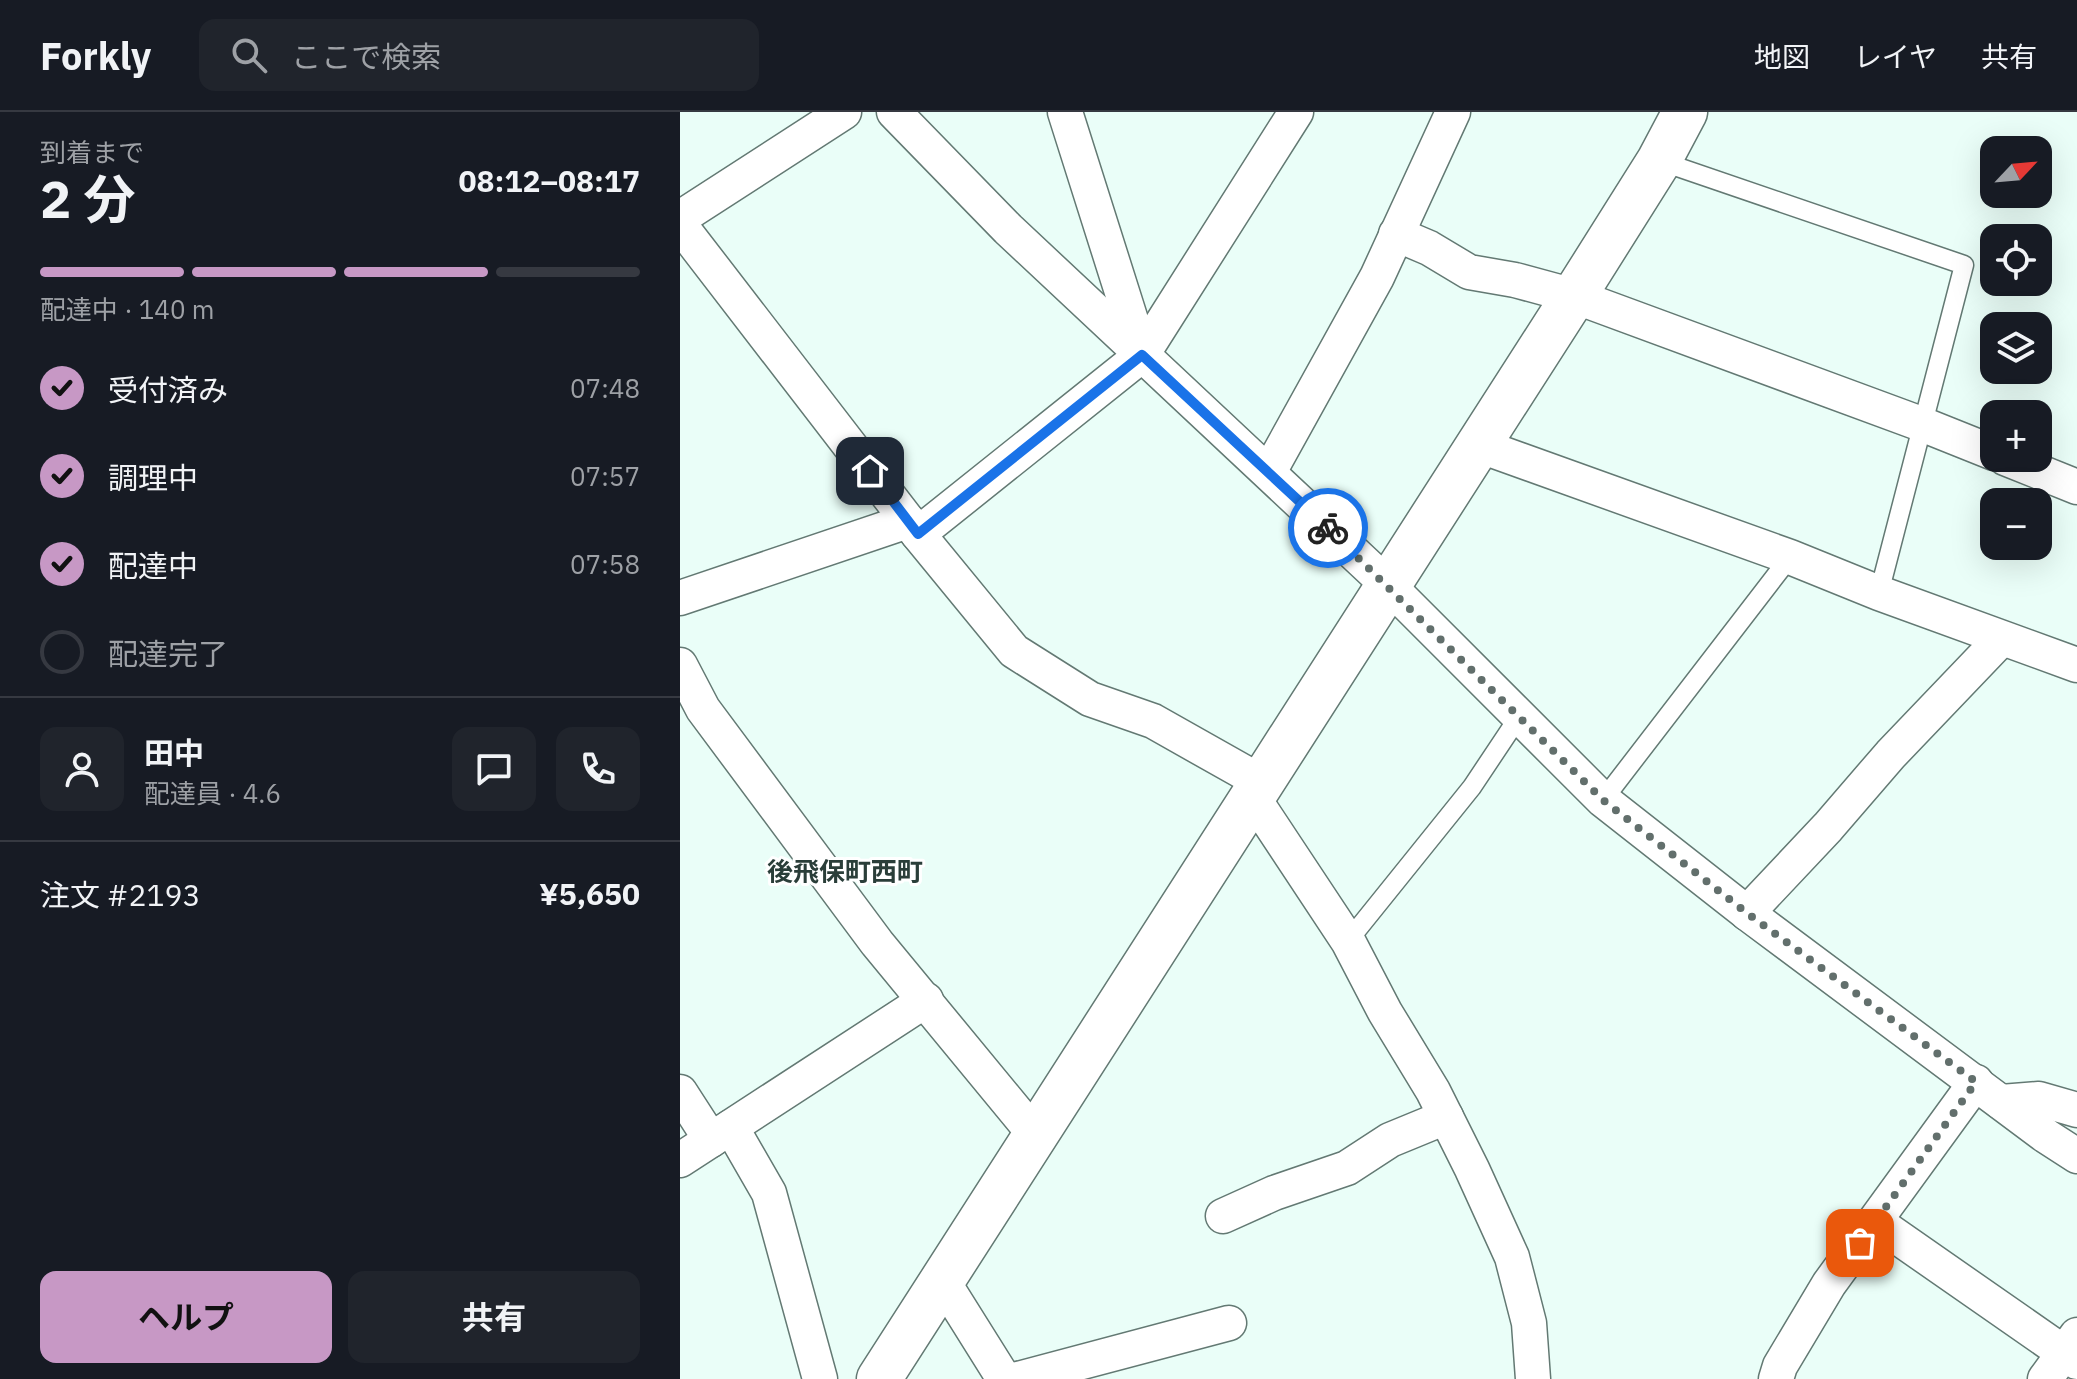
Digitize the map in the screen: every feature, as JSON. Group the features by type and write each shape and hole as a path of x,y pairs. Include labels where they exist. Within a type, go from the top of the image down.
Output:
{"street":[{"path":"680,218 844,112"},
{"path":"894,112 1008,229 1388,585 1603,800 1747,913 2077,1156"},
{"path":"1065,112 1142,355"},
{"path":"680,598 913,527 1142,355 1296,112"},
{"path":"1269,472 1377,277 1453,112"},
{"path":"879,1379 1574,296 1659,161 1685,112"},
{"path":"680,225 913,527 1014,651 1090,699 1153,721 1247,774 1348,941 1446,1117 1512,1257 1529,1323 1533,1379"},
{"path":"1396,234 1429,248 1469,272 1515,280 1574,296 1980,447"},
{"path":"1478,445 1790,557 2001,639 2077,665"},
{"path":"2040,472 2077,487"},
{"path":"1747,913 1891,754 2001,639"},
{"path":"680,665 703,709 877,943 1037,1137"},
{"path":"680,1160 926,1000"},
{"path":"680,1092 721,1133 769,1193 820,1379"},
{"path":"1989,1092 2039,1099 2077,1110"},
{"path":"1776,1379 1780,1366 1829,1284 1876,1222 1989,1092"},
{"path":"1223,1216 1274,1193 1347,1168 1390,1140 1446,1117"},
{"path":"1876,1222 2066,1357"},
{"path":"942,1280 1004,1379"},
{"path":"1018,1379 1229,1323"}],"lane":[{"path":"1659,161 1964,265 1879,593"},
{"path":"1603,800 1790,557"},
{"path":"1348,941 1472,787 1518,718"}],"way so far":[{"path":"1328,528 1603,800 1747,913 1976,1082 1860,1243"}],"district":[{"name":"後飛保町西町","path":"845,872"}],"route":[{"path":"870,471 918,534 1142,355 1328,528"}]}
